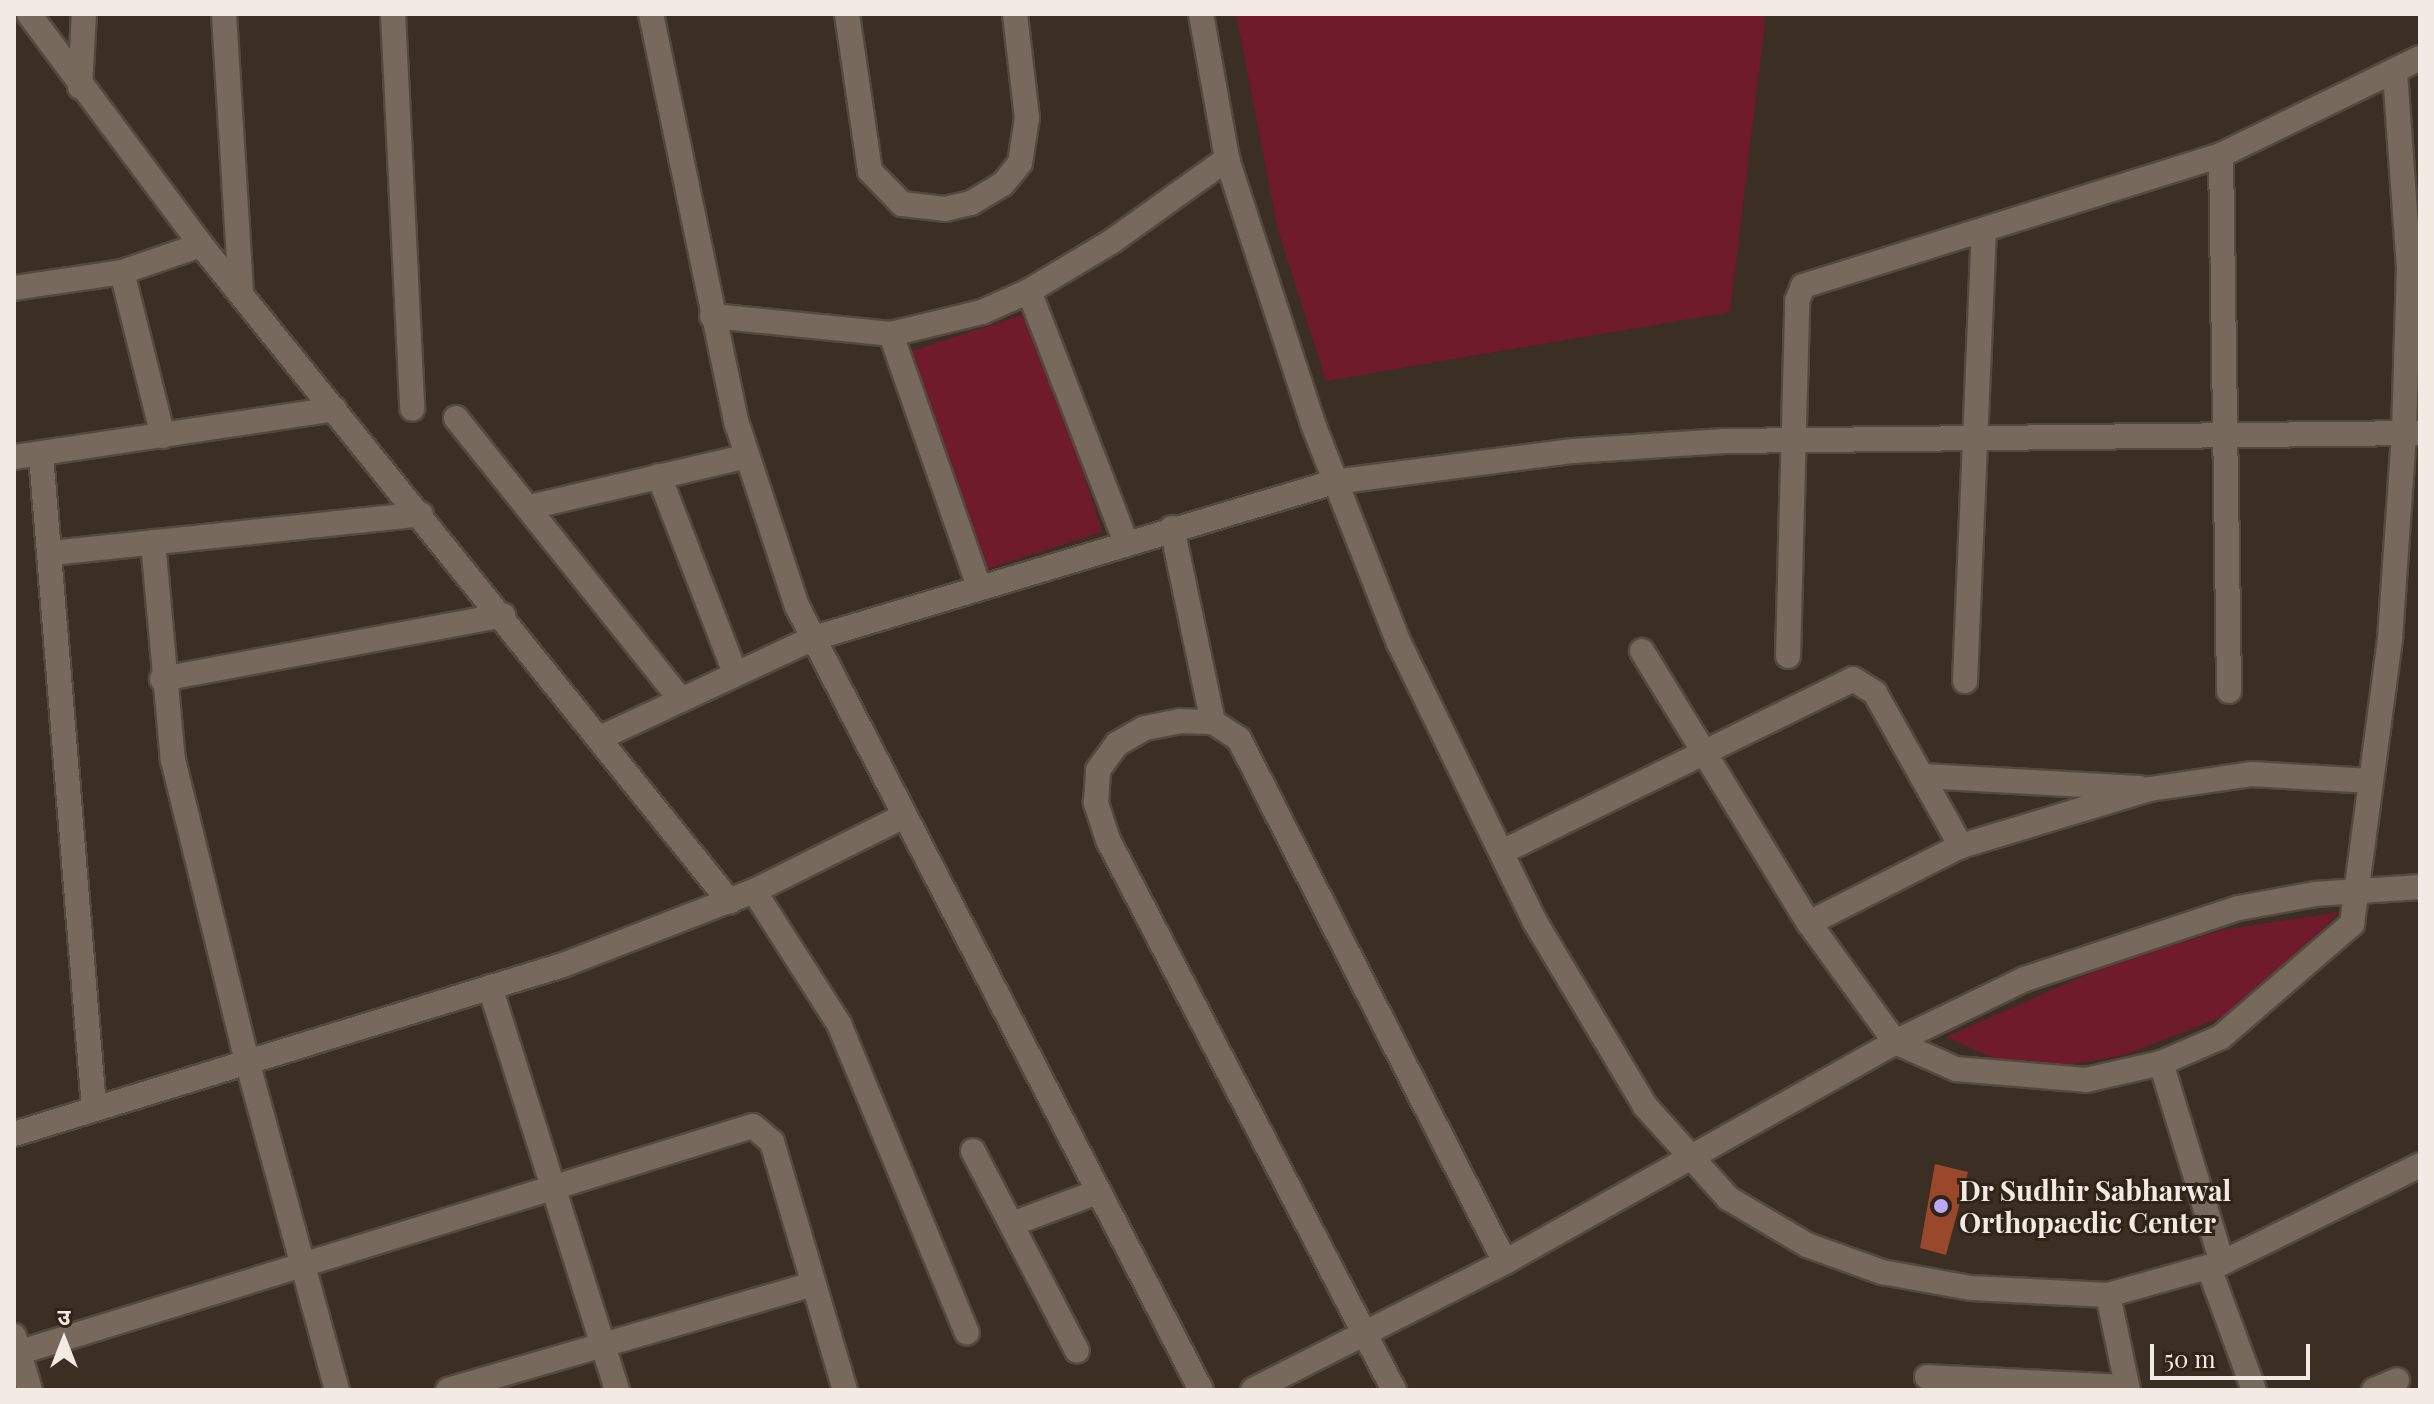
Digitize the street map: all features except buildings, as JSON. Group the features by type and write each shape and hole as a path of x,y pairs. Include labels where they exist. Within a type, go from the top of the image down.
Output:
{"street":[{"path":"80,87 84,14"},
{"path":"224,14 241,289"},
{"path":"393,14 412,409"},
{"path":"651,14 712,316 747,456 811,639 1201,1390"},
{"path":"847,14 870,171 902,204 945,209 971,203 1003,184 1020,163 1027,118 1015,14"},
{"path":"1201,14 1227,159 1334,482 1399,643 1535,922 1637,1093 1688,1160 1728,1198 1807,1245 1882,1272 1971,1288 2108,1295 2216,1266 2420,1165"},
{"path":"25,17 201,245 241,289 334,409 602,737 730,902"},
{"path":"1788,656 1797,301 1803,286 2221,155 2420,58"},
{"path":"1642,651 1809,923 1895,1042 1956,1069 2086,1080 2161,1063 2221,1037 2293,980 2352,924 2390,639 2412,434 2409,268 2395,72"},
{"path":"2221,155 2229,691"},
{"path":"712,316 891,334 982,312 1029,291 1131,229 1227,159"},
{"path":"1965,681 1972,439 1984,230"},
{"path":"14,288 122,272 201,245"},
{"path":"122,272 163,436"},
{"path":"1029,291 1125,540"},
{"path":"891,334 978,584"},
{"path":"14,457 334,409"},
{"path":"456,418 678,696"},
{"path":"602,737 678,696 811,639 978,584 1334,482 1573,451 1794,440 2412,434"},
{"path":"41,455 52,553 94,1108"},
{"path":"530,507 747,456"},
{"path":"659,476 734,670"},
{"path":"52,553 421,514"},
{"path":"1172,528 1213,722"},
{"path":"153,542 162,679 173,760 247,1061 337,1390"},
{"path":"162,679 503,615"},
{"path":"1502,852 1708,756 1853,679 1875,693 1961,846"},
{"path":"1394,1390 1108,840 1096,802 1098,770 1117,744 1145,728 1213,722 1239,739 1258,767 1505,1262"},
{"path":"1809,923 1961,846 2150,789 2251,774 2371,781"},
{"path":"1922,776 2150,789"},
{"path":"14,1134 490,987 730,902 904,816"},
{"path":"1253,1390 1505,1262 1895,1042 2025,979 2140,937 2239,908 2356,890 2420,887"},
{"path":"754,891 832,1011 967,1333"},
{"path":"490,987 617,1390"},
{"path":"2161,1063 2216,1266 2254,1390"},
{"path":"30,1390 16,1347 753,1126 772,1142 845,1390"},
{"path":"973,1151 1077,1351"},
{"path":"1012,1224 1097,1192"},
{"path":"448,1390 812,1284"},
{"path":"1927,1377 2127,1389 2108,1295"},
{"path":"2374,1390 2397,1380"}],"shaded area":[{"path":"1236,14 1766,14 1730,312 1326,381 1278,230"},
{"path":"1031,312 1102,532 984,570 912,351"},
{"path":"2339,912 2240,1010 2125,1055 2051,1068 1998,1060 1946,1037 2108,965 2222,930"}],"place":[{"name":"Dr Sudhir Sabharwal Orthopaedic Center","path":"1941,1206"}]}
